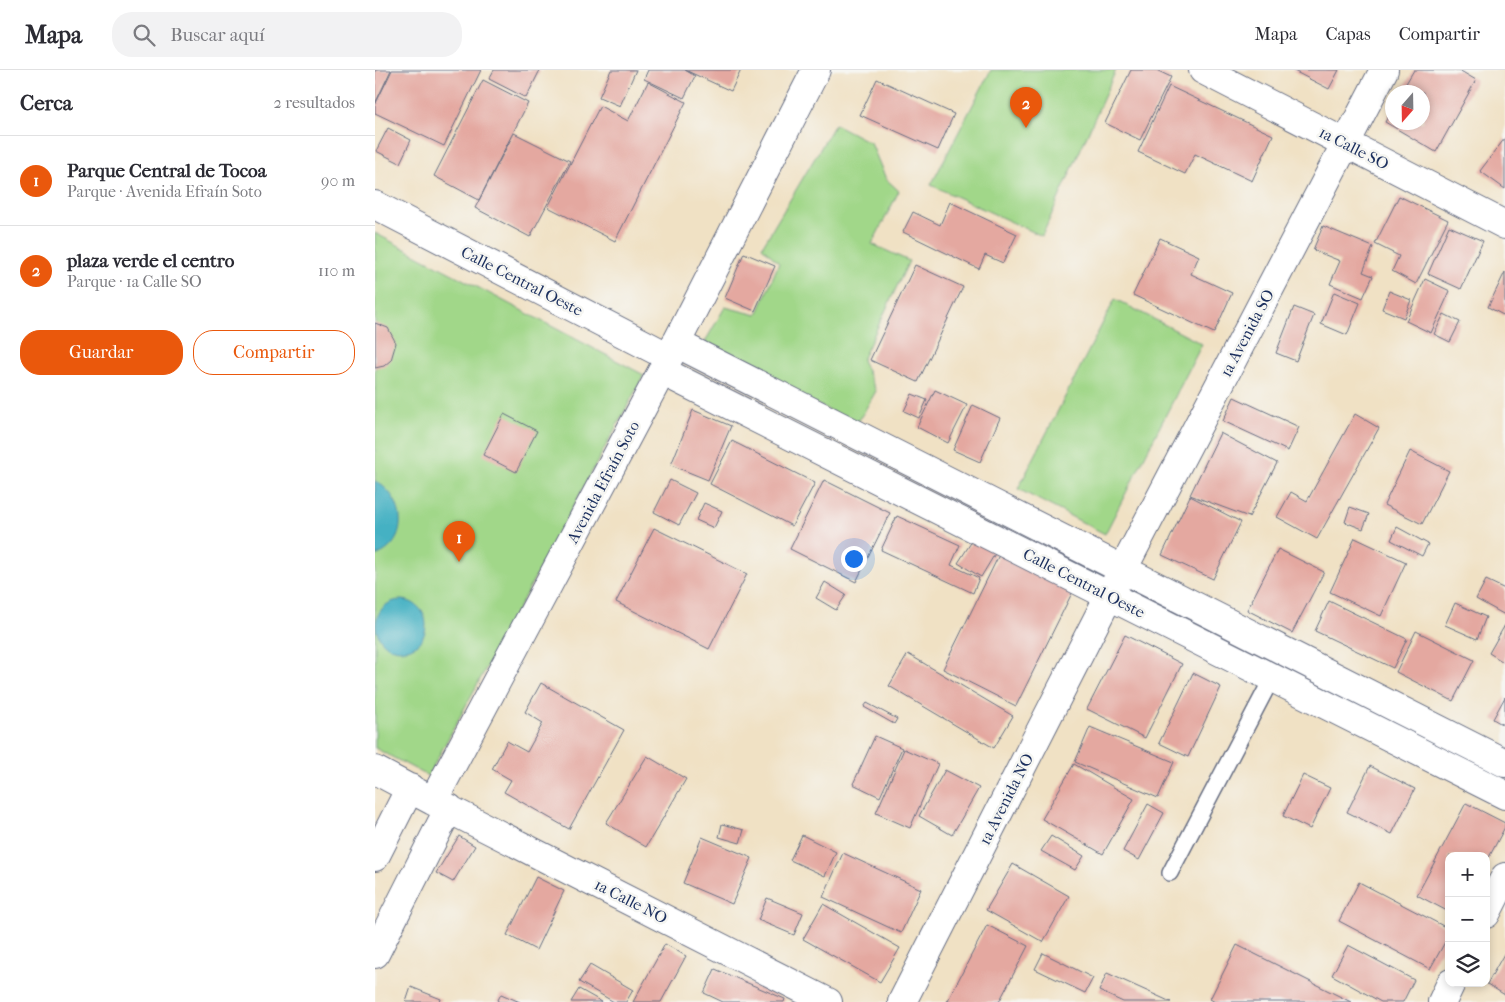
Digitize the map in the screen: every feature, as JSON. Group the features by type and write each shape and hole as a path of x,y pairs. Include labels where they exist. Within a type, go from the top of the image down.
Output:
{"street":[{"name":"Avenida Efraín Soto","path":"375,857 431,799 669,357 816,70"},
{"name":"1a Calle SO","path":"1203,70 1505,226"},
{"name":"1a Avenida SO","path":"1109,596 1384,70"},
{"name":"Calle Central Oeste","path":"375,205 669,357 1109,596 1505,795"},
{"path":"669,357 1123,569 1505,763"},
{"name":"1a Avenida NO","path":"902,1002 1109,596"},
{"name":"1a Calle NO","path":"375,770 828,1002"},
{"path":"375,954 431,799"},
{"path":"1490,906 1505,877"},
{"path":"1442,1002 1449,987"}],"lane":[{"path":"1170,873 1272,678"}],"green space":[{"path":"991,70 1116,70 1042,236 931,185"},
{"path":"835,124 871,143 886,179 899,191 872,244 909,261 862,360 876,391 857,424 705,350 706,340 725,307 757,315 779,263 762,247"},
{"path":"375,233 644,375 428,776 375,748"},
{"path":"1115,299 1202,344 1105,534 1018,489"}],"water":[{"path":"375,481 385,488 393,498 400,520 399,531 395,541 387,550 375,556"},
{"path":"401,600 410,602 421,611 426,625 424,634 415,645 401,650 392,648 381,639 376,625 378,616 387,605"}],"building":[{"path":"375,70 391,70 375,104"},
{"path":"392,70 481,70 444,146 375,113 375,105"},
{"path":"494,70 540,70 526,98 489,79"},
{"path":"611,70 636,70 620,106 599,97"},
{"path":"648,70 685,70 695,76 684,98 644,79"},
{"path":"685,70 741,70 731,91"},
{"path":"1131,70 1156,70 1171,77 1140,140 1105,123"},
{"path":"1292,70 1339,70 1329,89"},
{"path":"1414,70 1459,70 1476,80 1436,152 1399,130 1430,130 1430,85 1405,85"},
{"path":"877,79 954,114 938,150 860,115"},
{"path":"483,80 528,103 479,200 434,176"},
{"path":"648,82 686,102 615,241 548,207 600,106 628,121"},
{"path":"1169,86 1273,135 1252,181 1195,154 1185,174 1138,152"},
{"path":"388,128 411,140 400,163 376,151"},
{"path":"514,133 570,161 530,237 475,208"},
{"path":"1505,138 1505,189 1480,171"},
{"path":"1399,196 1448,220 1416,284 1392,271 1399,256 1375,244"},
{"path":"950,202 1017,234 1003,263 985,255 979,269 903,232 913,212 940,225"},
{"path":"1323,226 1373,247 1363,272 1373,276 1363,298 1330,284 1340,261 1313,250"},
{"path":"1449,226 1483,241 1461,289 1428,274"},
{"path":"1160,238 1199,256 1191,274 1232,293 1214,333 1133,295"},
{"path":"744,253 775,266 755,311 725,298"},
{"path":"915,265 963,287 918,382 870,360"},
{"path":"1505,272 1505,316 1488,307"},
{"path":"1425,279 1450,291 1431,333 1406,321"},
{"path":"1389,291 1411,300 1404,318 1382,309"},
{"path":"1334,292 1360,303 1347,335 1321,324"},
{"path":"1294,307 1314,315 1296,361 1276,353"},
{"path":"1444,314 1460,322 1450,342 1434,334"},
{"path":"375,323 388,328 396,343 391,360 384,366 375,368"},
{"path":"935,390 967,405 948,443 917,427"},
{"path":"912,394 927,400 919,418 904,411"},
{"path":"1234,397 1299,427 1288,451 1223,421"},
{"path":"973,405 1000,418 980,462 953,450"},
{"path":"693,410 731,426 708,480 671,465"},
{"path":"504,414 537,431 516,472 483,455"},
{"path":"1355,414 1379,428 1317,539 1277,517 1291,492 1307,501"},
{"path":"1220,433 1277,463 1249,517 1190,495"},
{"path":"732,441 815,483 792,526 710,484"},
{"path":"1410,451 1449,471 1422,524 1384,505"},
{"path":"670,480 696,493 679,525 654,512"},
{"path":"824,480 890,513 856,582 790,549"},
{"path":"1190,496 1241,522 1213,579 1162,555"},
{"path":"704,503 722,511 714,528 696,520"},
{"path":"1350,507 1369,514 1363,529 1345,522"},
{"path":"897,516 960,545 951,565 979,578 973,593 881,550"},
{"path":"1397,527 1428,544 1422,556 1391,540"},
{"path":"654,528 747,574 709,649 616,602"},
{"path":"974,538 996,552 981,577 958,563"},
{"path":"1355,538 1406,562 1381,616 1330,592"},
{"path":"1278,549 1324,572 1292,633 1247,610"},
{"path":"999,555 1073,591 1016,706 943,669"},
{"path":"1486,580 1505,589 1505,615 1476,599"},
{"path":"825,582 846,595 836,610 816,598"},
{"path":"1329,601 1407,639 1393,668 1315,631"},
{"path":"1455,603 1486,617 1477,639 1445,625"},
{"path":"1505,625 1505,663 1489,653"},
{"path":"1416,631 1474,660 1453,701 1396,672"},
{"path":"1125,635 1182,664 1145,738 1087,709"},
{"path":"908,654 1013,716 994,748 889,686"},
{"path":"1193,673 1221,687 1188,757 1159,743"},
{"path":"541,683 624,730 569,829 504,792 511,780 492,769 507,741 527,752 543,723 525,712"},
{"path":"1505,697 1505,726 1493,719"},
{"path":"867,703 897,719 894,724 864,707"},
{"path":"1090,727 1174,762 1158,798 1075,762"},
{"path":"875,736 902,748 880,797 853,784"},
{"path":"904,749 938,764 910,828 876,813"},
{"path":"647,756 686,779 646,847 606,823"},
{"path":"1074,764 1134,799 1103,854 1042,819"},
{"path":"1370,766 1415,789 1392,834 1347,812"},
{"path":"945,770 979,788 952,835 919,816"},
{"path":"1303,775 1330,788 1310,829 1283,816"},
{"path":"1466,803 1505,823 1505,827 1490,855 1490,852 1445,852 1445,910 1417,895"},
{"path":"1148,804 1164,813 1139,860 1123,851"},
{"path":"722,824 744,830 740,843 719,837"},
{"path":"802,835 836,852 825,876 790,860"},
{"path":"459,836 475,846 453,882 436,873"},
{"path":"1051,836 1084,856 1075,870 1041,851"},
{"path":"702,837 752,858 732,904 683,883"},
{"path":"843,853 921,889 901,933 823,897"},
{"path":"1013,864 1069,896 1043,942 986,910"},
{"path":"536,877 564,891 536,950 507,935"},
{"path":"1359,882 1445,927 1445,942 1430,969 1339,921"},
{"path":"767,898 803,913 794,935 758,920"},
{"path":"823,904 900,948 880,982 803,939"},
{"path":"987,925 1028,946 999,1002 947,1002"},
{"path":"665,944 686,956 661,1002 633,1002"},
{"path":"1237,945 1351,1002 1215,1002 1210,999"},
{"path":"1348,945 1414,980 1403,1002 1381,1002 1332,975"},
{"path":"1505,952 1505,995 1490,986 1490,979"},
{"path":"1043,953 1093,978 1085,993 1035,969"},
{"path":"590,965 633,990 626,1002 614,1002 579,982"},
{"path":"715,969 785,999 784,1002 723,1002 704,993"},
{"path":"1107,973 1171,1002 1123,1002 1099,991"},
{"path":"411,987 441,999 440,1002 406,1002"},
{"path":"579,989 602,1002 571,1002"},
{"path":"501,994 520,1002 497,1002"}],"place":[{"name":"plaza verde el centro","path":"1026,128"},
{"name":"Parque Central de Tocoa","path":"459,562"}]}
